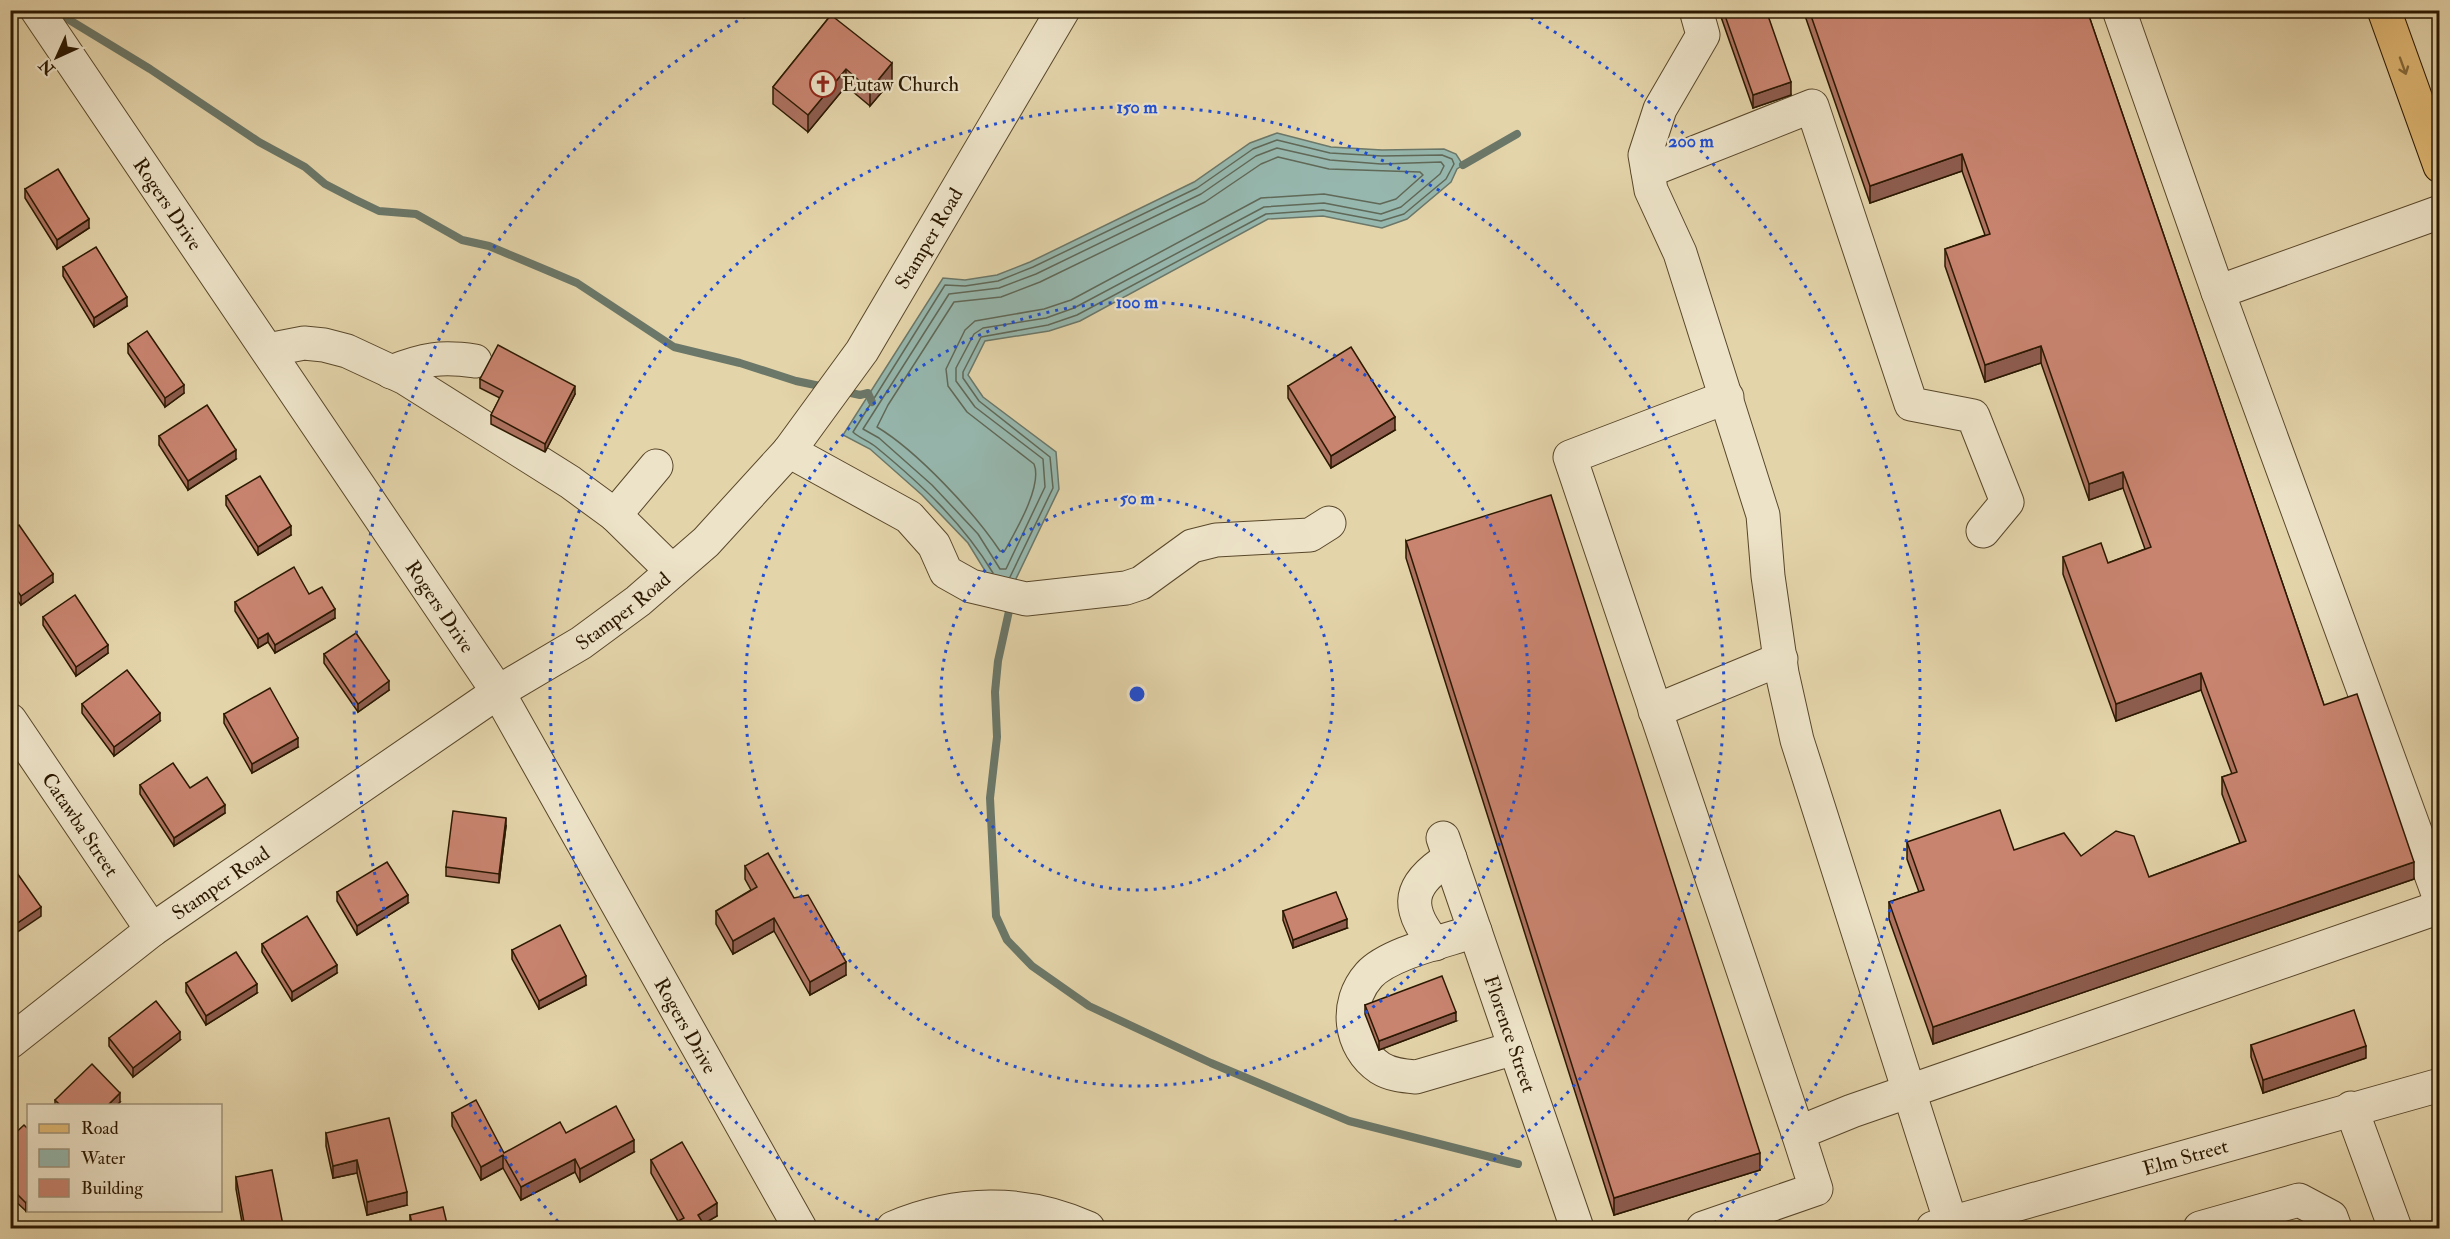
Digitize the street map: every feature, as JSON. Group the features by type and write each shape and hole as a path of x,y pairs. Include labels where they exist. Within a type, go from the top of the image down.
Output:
{"main road":[{"path":"2384,10 2439,166"}],"street":[{"name":"Rogers Drive","path":"37,10 498,692 800,1228"},
{"name":"Stamper Road","path":"10,1042 152,930 498,692 581,643 638,601 706,542 789,451 866,345 1063,10"},
{"path":"1696,10 1703,35 1660,109 1645,155 1651,190 1680,253 1763,515 1768,576 1780,658 1797,740 1952,1225"},
{"path":"2119,10 2218,292 2439,899"},
{"path":"1648,171 1812,106 1911,404 1973,416 2007,502 1983,531"},
{"path":"2218,292 2439,212"},
{"path":"268,350 304,343 324,345 346,351 391,372 570,482 615,515 672,571"},
{"path":"391,372 418,361 444,357 475,361"},
{"path":"1703,1228 1816,1189 1570,457 1727,397"},
{"path":"789,451 909,517 934,546 946,572 971,586 1026,598 1126,588 1141,583 1192,546 1216,540 1310,535 1329,523"},
{"path":"615,515 656,466"},
{"path":"1655,711 1780,658"},
{"name":"Catawba Street","path":"10,720 152,930"},
{"name":"Florence Street","path":"1435,944 1420,926 1414,908 1416,891 1446,848 1577,1228"},
{"path":"1798,1133 2439,907"},
{"path":"1474,931 1394,959 1369,975 1356,996 1352,1016 1355,1035 1364,1051 1381,1068 1400,1076 1416,1077 1515,1048"},
{"name":"Elm Street","path":"1952,1225 2351,1108 2439,1086"},
{"path":"2351,1108 2395,1228"},
{"path":"2200,1228 2300,1200 2331,1217 2335,1228"},
{"path":"893,1228 927,1215 980,1206 1016,1207 1051,1214 1088,1228"}],"water":[{"path":"1277,133 1331,147 1382,150 1444,149 1456,154 1463,165 1457,169 1451,182 1407,219 1382,228 1323,216 1268,219 1080,321 1049,331 985,341 968,375 983,397 1056,452 1059,489 1012,587 990,579 968,543 922,495 870,449 843,435 943,278 965,280 997,275 1030,262 1194,182 1250,143"}],"building":[{"path":"1723,10 1766,10 1791,82 1753,95"},
{"path":"1809,10 2087,10 2324,705 2357,694 2414,862 1933,1027 1889,902 1924,890 1907,842 2000,810 2014,850 2064,833 2081,856 2116,831 2134,836 2149,877 2246,841 2222,777 2237,772 2201,673 2116,704 2063,557 2101,543 2108,563 2151,547 2123,472 2089,484 2041,346 1985,365 1945,249 1990,234 1962,154 1870,186"},
{"path":"831,15 892,63 870,90 846,69 808,115 773,87"},
{"path":"10,128 17,138 10,143"},
{"path":"58,169 89,219 57,240 25,189"},
{"path":"96,247 127,297 94,318 63,267"},
{"path":"147,331 184,385 165,398 128,344"},
{"path":"498,345 575,386 545,444 491,415 503,391 480,379"},
{"path":"1351,347 1395,417 1331,456 1288,386"},
{"path":"207,405 236,450 188,481 159,436"},
{"path":"260,476 291,526 258,547 226,496"},
{"path":"1551,495 1760,1153 1614,1198 1406,541"},
{"path":"19,525 53,574 21,596 10,581 10,531"},
{"path":"294,567 309,594 322,587 335,609 275,645 268,633 258,639 235,602"},
{"path":"75,595 108,645 76,667 43,617"},
{"path":"356,633 389,681 358,704 324,654"},
{"path":"127,670 160,713 114,747 82,704"},
{"path":"270,688 298,738 252,764 224,714"},
{"path":"173,763 190,788 207,777 225,805 174,838 140,785"},
{"path":"453,811 506,818 499,874 446,867"},
{"path":"768,853 794,898 808,895 846,962 810,982 774,918 733,941 716,911 757,887 745,866"},
{"path":"387,862 408,895 357,926 337,892"},
{"path":"10,863 41,907 10,928"},
{"path":"1336,892 1347,919 1293,940 1283,911"},
{"path":"307,916 337,965 292,992 262,944"},
{"path":"560,925 586,976 539,1001 512,950"},
{"path":"236,952 257,984 206,1016 186,983"},
{"path":"1442,976 1456,1012 1379,1041 1365,1005"},
{"path":"156,1001 180,1032 133,1068 109,1038"},
{"path":"2354,1010 2366,1046 2263,1080 2251,1045"},
{"path":"92,1064 120,1093 109,1104 59,1104 55,1100"},
{"path":"476,1100 504,1153 560,1122 566,1133 616,1106 634,1140 580,1169 575,1159 521,1187 503,1155 481,1167 452,1113"},
{"path":"389,1118 407,1192 367,1202 357,1160 333,1166 326,1133"},
{"path":"24,1125 27,1128 26,1203 10,1187 10,1138"},
{"path":"682,1142 717,1203 698,1215 706,1228 665,1228 684,1218 651,1160"},
{"path":"272,1170 283,1225 294,1223 295,1228 245,1228 236,1177"},
{"path":"443,1207 448,1228 413,1228 410,1215"}],"waterway":[{"path":"53,10 150,69 259,142 305,167 325,184 354,199 379,211 416,214 462,240 489,246 577,283 674,347 825,387"},
{"path":"1463,165 1517,134"},
{"path":"842,391 860,395 868,393 872,402"},
{"path":"1011,602 998,661 995,692 997,737 990,798 996,916 1007,940 1032,966 1089,1006 1211,1063 1349,1121 1518,1164"}],"place":[{"name":"Eutaw Church","path":"823,84"}]}
